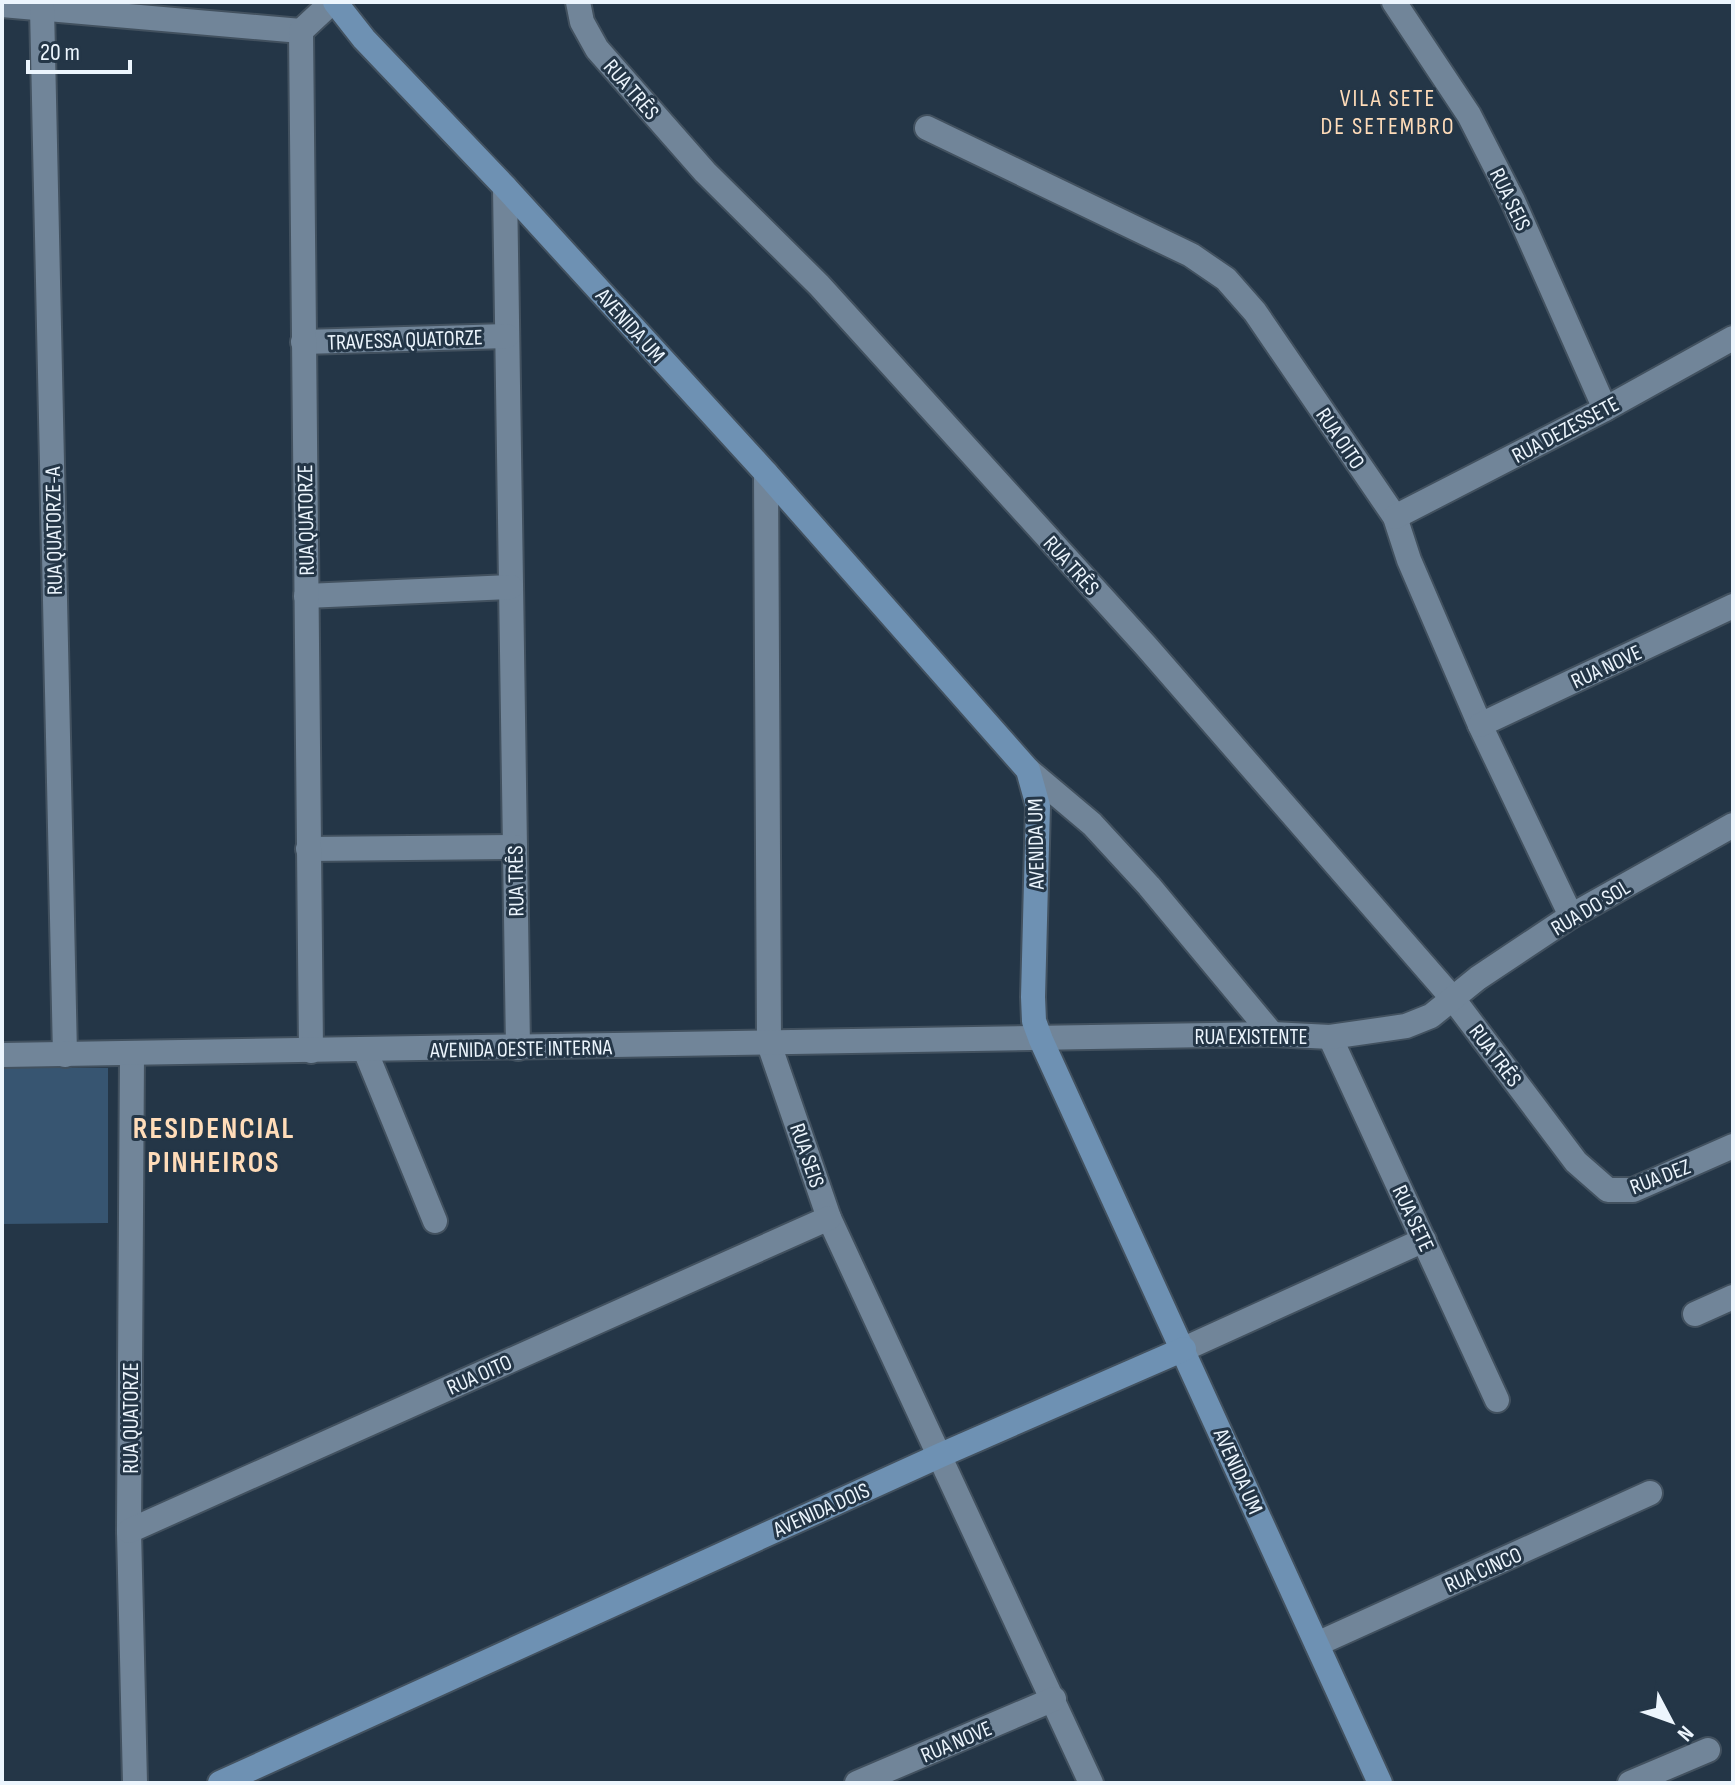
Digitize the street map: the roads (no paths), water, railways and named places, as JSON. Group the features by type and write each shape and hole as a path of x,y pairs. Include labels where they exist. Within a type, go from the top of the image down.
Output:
{"street":[{"path":"2,5 301,31 333,2"},
{"name":"AVENIDA UM","path":"333,2 766,473 1028,770 1038,806 1034,1021 1380,1783"},
{"name":"RUA TRÊS","path":"578,2 582,22 597,49 705,172 819,285 1135,634 1454,1000 1558,1139"},
{"name":"RUA SEIS","path":"1394,2 1476,130 1513,201 1605,409"},
{"name":"RUA QUATORZE-A","path":"42,8 65,1055"},
{"name":"RUA QUATORZE","path":"301,31 311,1051"},
{"name":"RUA OITO","path":"927,128 1191,255 1226,279 1255,312 1395,517 1409,560 1480,725 1571,916"},
{"name":"RUA TRÊS","path":"505,187 518,1048"},
{"name":"TRAVESSA QUATORZE","path":"303,342 507,336"},
{"name":"RUA DEZESSETE","path":"1395,517 1605,409 1733,338"},
{"name":"RUA SEIS","path":"766,473 769,1044 829,1218 1091,1783"},
{"path":"306,596 511,587"},
{"name":"RUA NOVE","path":"1480,725 1733,606"},
{"path":"1028,770 1092,824 1149,886 1272,1034"},
{"name":"RUA DO SOL","path":"1454,1000 1478,978 1571,916 1733,825"},
{"path":"308,849 515,847"},
{"name":"RUA EXISTENTE","path":"1041,1040 1272,1034 1330,1037 1406,1026 1431,1016 1454,1000"},
{"name":"RUA SETE","path":"1330,1037 1497,1400"},
{"name":"AVENIDA OESTE INTERNA","path":"2,1055 1041,1040"},
{"path":"365,1050 435,1221"},
{"name":"RUA QUATORZE","path":"132,1054 129,1531 135,1783"},
{"name":"RUA DEZ","path":"1558,1139 1597,1182 1608,1190 1617,1191 1633,1190 1733,1146"},
{"name":"RUA OITO","path":"129,1531 829,1218"},
{"name":"AVENIDA DOIS","path":"220,1783 941,1455 1424,1240"},
{"path":"1695,1314 1733,1297"},
{"name":"RUA CINCO","path":"1317,1644 1650,1493"},
{"name":"RUA NOVE","path":"857,1783 1054,1699"},
{"path":"1630,1783 1708,1750"}],"district":[{"name":"VILA SETE DE SETEMBRO","path":"1388,112"},
{"name":"RESIDENCIAL PINHEIROS","path":"214,1145"}]}
